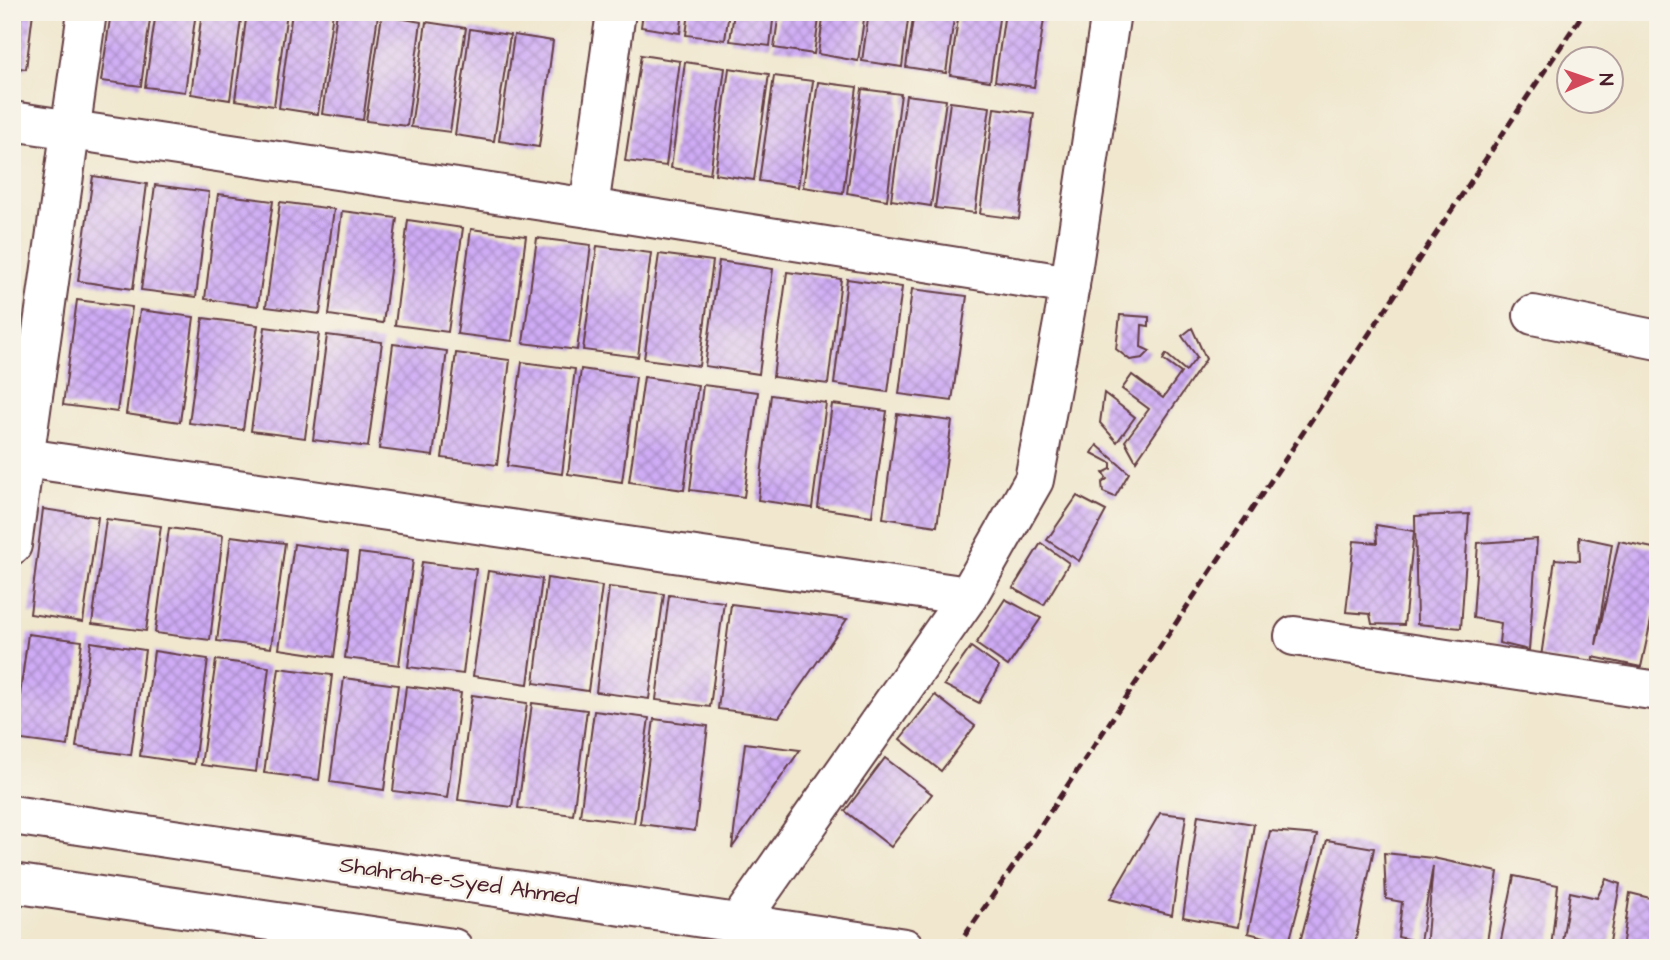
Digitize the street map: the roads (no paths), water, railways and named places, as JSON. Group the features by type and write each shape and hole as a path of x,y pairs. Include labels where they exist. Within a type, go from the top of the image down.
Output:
{"street":[{"path":"12,545 18,457 86,12"},
{"path":"589,208 615,12"},
{"path":"739,922 968,596 1034,480 1070,285 1111,12"},
{"path":"12,121 589,208 1070,285"},
{"path":"1533,314 1658,340"},
{"path":"18,457 968,596"},
{"path":"1294,636 1658,691"},
{"name":"Shahrah-e-Syed Ahmed","path":"12,815 887,946"},
{"path":"12,883 453,948"}],"railway":[{"path":"956,948 1015,864 1584,12"}]}
